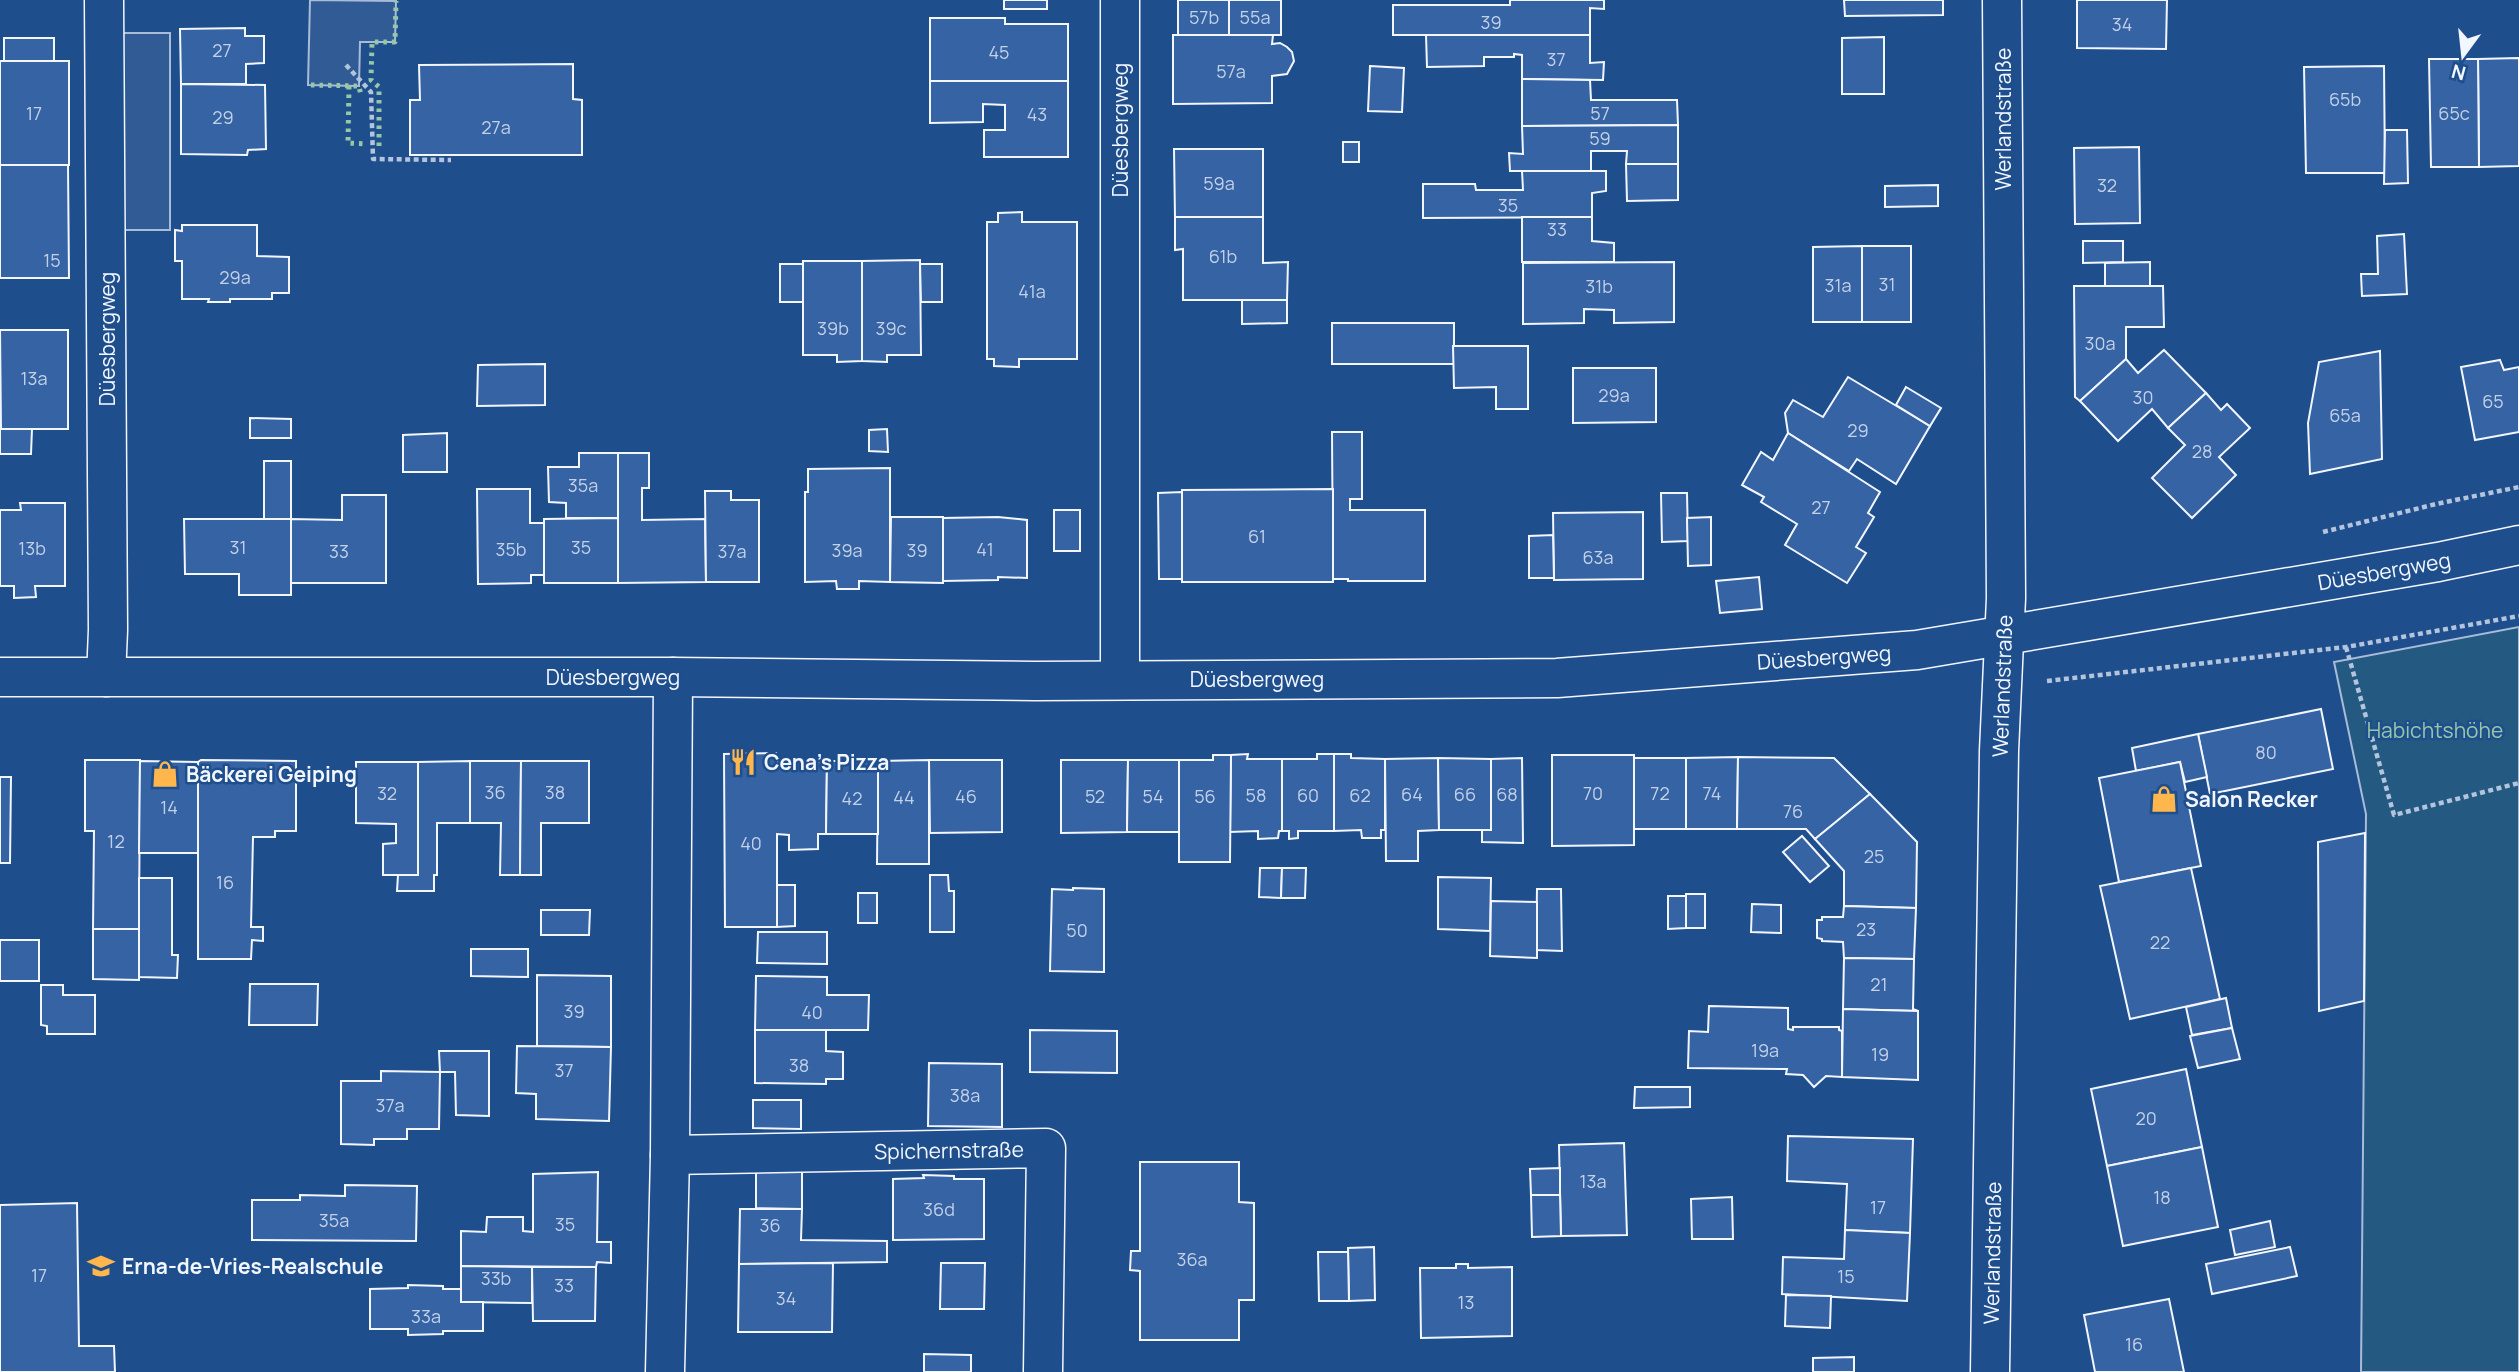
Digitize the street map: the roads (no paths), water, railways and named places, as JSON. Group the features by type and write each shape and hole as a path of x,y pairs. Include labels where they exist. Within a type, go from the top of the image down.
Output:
{"street":[{"name":"Düesbergweg","path":"104,0 108,631 106,677"},
{"name":"Düesbergweg","path":"1120,0 1120,680"},
{"name":"Werlandstraße","path":"1990,1372 1999,751 2005,635 2002,0"},
{"name":"Düesbergweg","path":"0,677 1120,680 1557,678 1917,650 2438,562 2519,545"},
{"path":"665,1372 670,1155 673,677"},
{"name":"Spichernstraße","path":"670,1155 1046,1148 1043,1372"}],"place":[{"name":"Cena’s Pizza","path":"743,762"},
{"name":"Bäckerei Geiping","path":"165,774"},
{"name":"Salon Recker","path":"2164,799"},
{"name":"Erna-de-Vries-Realschule","path":"101,1266"}],"park label":[{"name":"Habichtshöhe","path":"2435,730"}]}
